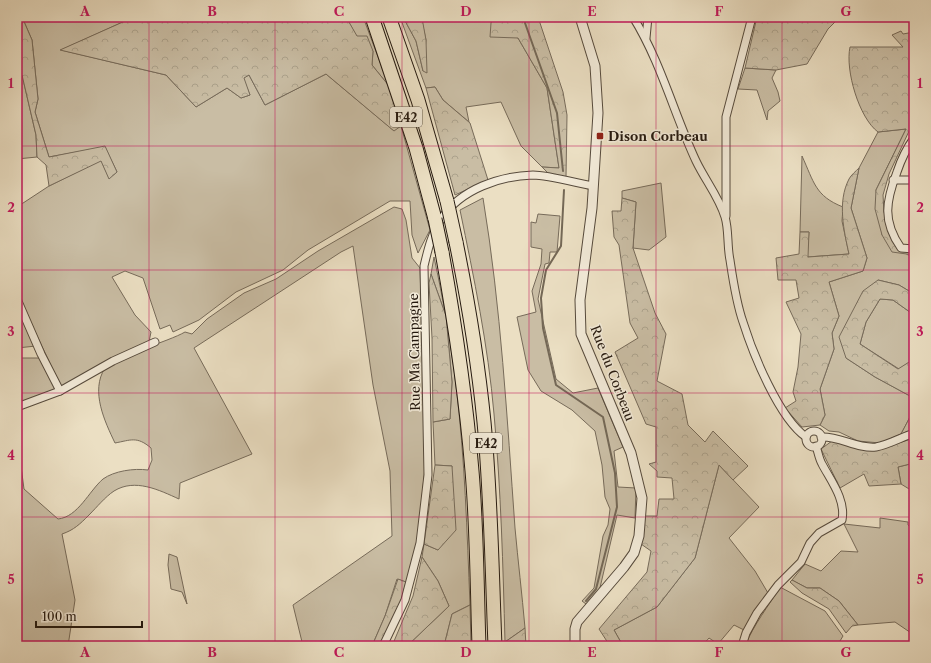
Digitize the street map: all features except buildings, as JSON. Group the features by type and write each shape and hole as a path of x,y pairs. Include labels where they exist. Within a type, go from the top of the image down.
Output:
{"highway":[{"name":"E42","path":"372,17 416,148 435,219 456,333 468,421 473,480 479,646"},
{"name":"E42","path":"389,17 418,100 447,201 468,303 484,420 488,471 495,646"}],"street":[{"name":"Rue du Corbeau","path":"575,646 575,629 577,622 624,567 634,553 639,536 642,498 631,453 581,334 580,300 593,186 598,113 597,81 589,43 580,17"},
{"path":"633,17 646,38 696,162 726,218"},
{"path":"646,38 648,17"},
{"path":"752,17 726,117 726,218 730,258 743,322 776,398 797,430 806,437 810,446 816,446 820,443 821,436"},
{"path":"914,138 903,155 893,180 888,194 887,213 896,240 901,248 914,248"},
{"name":"Rue Ma Campagne","path":"383,646 405,600 420,543 428,475 424,266 431,240 442,217 461,199 484,184 505,178 534,175 593,186"},
{"path":"893,180 914,180"},
{"path":"17,299 41,354 60,391"},
{"path":"17,407 60,391 113,361 155,342"},
{"path":"806,437 808,434 815,432 821,436 831,436 856,444 875,447 914,433"},
{"path":"742,646 746,633 757,613 778,585 801,562 810,543 819,533 842,520 843,514 839,499 832,480 821,464 816,446"}],"green space":[{"path":"17,17 22,17 32,40 38,99 35,112 49,157 105,146 117,172 109,179 101,161 49,186 46,165 37,157 36,135 22,75 17,74"},
{"path":"22,17 134,17 61,50 166,75 196,107 227,88 241,98 250,95 243,78 249,75 265,105 326,74 393,130 401,126 430,230 418,253 412,235 410,201 390,201 308,250 283,270 236,292 199,320 173,332 170,325 160,329 143,278 125,271 112,277 135,315 151,332 149,342 100,364 61,387 17,293 17,207 49,186 101,160 109,178 117,172 105,147 49,157 35,112 38,99 32,40"},
{"path":"134,17 346,17 357,36 367,36 373,51 372,65 389,86 401,126 394,131 326,74 265,105 249,75 244,78 250,95 241,98 227,88 196,107 166,75 60,50"},
{"path":"346,17 363,17 389,86 372,65 373,51 357,37"},
{"path":"400,17 403,17 416,41 423,71 426,40 421,17 494,17 491,23 518,38 547,88 559,168 542,167 521,146 501,102 466,107 469,122 443,100 435,87 426,88"},
{"path":"403,17 422,18 426,40 427,73 423,71 416,41"},
{"path":"494,17 538,17 563,92 567,115 566,177 551,176 542,167 559,168 547,88 518,38 490,37 491,23"},
{"path":"757,17 840,17 828,29 807,64 776,70 745,68"},
{"path":"901,31 903,34 914,32 914,128 910,129 889,174 883,195 884,212 894,244 901,250 914,249 914,255 892,252 882,235 875,209 876,190 906,129 878,132 871,125 859,105 855,93 849,57 850,47 903,47 892,35"},
{"path":"745,68 776,70 772,78 780,101 768,111 767,120 757,90 738,89"},
{"path":"17,74 22,75 36,135 37,157 17,159"},
{"path":"435,87 443,100 470,123 488,180 455,195 426,88"},
{"path":"906,129 876,190 882,235 908,255 914,255 914,294 899,285 878,280 846,358 875,377 910,396 910,417 901,434 880,443 858,441 839,432 829,431 820,425 825,415 820,389 834,349 832,333 839,316 829,282 863,271 867,258 851,208 859,168 878,132"},
{"path":"802,156 816,187 826,198 843,207 842,221 849,254 807,257 809,232 800,232"},
{"path":"859,168 851,208 867,258 863,271 829,282 839,316 832,333 834,349 820,389 825,415 820,425 802,427 785,408 796,401 793,392 798,367 801,334 786,302 799,298 796,280 778,280 776,258 799,254 800,232 809,232 808,257 849,254 845,236 842,207 843,197 849,179"},
{"path":"661,183 666,237 649,250 633,248 636,202 622,198 622,191"},
{"path":"483,198 499,321 515,528 525,628 505,642 500,500 491,388 480,312 460,210"},
{"path":"622,198 636,202 633,248 655,313 666,334 657,381 682,394 688,425 705,442 713,431 748,466 733,480 719,465 695,558 657,607 614,630 623,646 610,646 599,629 647,572 651,551 641,544 645,516 657,516 659,499 674,499 672,478 657,477 657,471 649,464 656,462 656,427 646,424 615,352 638,338 630,323 619,245 614,237 612,211 621,211"},
{"path":"394,207 402,209 406,220 412,258 420,268 426,457 417,548 406,582 397,579 385,616 372,646 303,646 293,605 392,536 390,471 373,385 353,246 341,252 194,348 252,454 180,483 179,499 155,489 139,485 122,487 111,493 80,524 70,531 62,534 75,600 68,646 17,646 17,436 24,489 58,519 72,514 98,484 108,476 137,469 148,470 152,460 151,448 138,440 115,443 107,426 103,416 99,396 99,386 105,368 118,359 185,332 192,334 207,319 244,293 276,279 318,251"},
{"path":"538,214 560,216 557,252 550,252 549,263 545,264 538,299 556,379 573,393 598,388 623,447 614,451 618,487 636,488 635,518 617,515 599,592 586,604 582,601 594,588 603,536 608,525 610,509 605,497 602,465 595,431 572,410 541,391 528,370 517,317 536,312 532,291 541,264 542,249 531,247 531,222 536,223"},
{"path":"434,257 441,289 445,314 431,274"},
{"path":"431,274 446,316 452,382 450,419 433,422 432,338 429,283"},
{"path":"878,280 899,285 914,294 914,315 893,300 880,299 866,322 860,344 898,369 914,359 914,429 901,434 910,417 910,396 875,377 846,358 839,337 863,291"},
{"path":"880,299 893,300 914,315 914,359 899,369 860,344 866,322"},
{"path":"17,302 36,346 17,348"},
{"path":"446,320 454,370 462,441 470,605 452,614 444,646 407,646 449,606 438,581 422,557 424,544 438,550 452,466 435,465 433,422 450,419 452,382"},
{"path":"17,358 40,358 57,389 17,404"},
{"path":"914,438 914,463 898,467 901,484 869,486 864,474 840,488 821,449 832,441 877,450"},
{"path":"914,463 914,492 901,484 898,467"},
{"path":"435,465 452,466 456,530 438,550 424,544"},
{"path":"719,465 759,507 729,538 755,571 768,593 744,630 734,625 718,644 709,638 702,646 623,646 614,630 657,607 695,558"},
{"path":"880,518 908,522 908,525 914,530 914,635 895,622 858,625 839,601 820,588 807,588 792,580 805,564 821,571 841,551 858,552 844,524 880,528"},
{"path":"169,554 177,557 187,604 182,592 171,589 168,565"},
{"path":"422,557 438,581 449,606 407,646 392,646 413,596"},
{"path":"398,579 406,582 400,604 380,646 372,646 385,616"},
{"path":"792,580 807,588 820,588 839,601 858,625 852,626 846,633 829,609 802,593 790,582"},
{"path":"780,587 825,611 843,636 837,646 745,646 757,623"},
{"path":"470,605 471,646 444,646 452,614"},
{"path":"525,628 526,646 505,646 505,642"}],"waterway":[{"path":"526,17 525,23 557,113 563,171"},
{"path":"564,190 561,246 546,270 541,298 543,328 556,385 603,417 615,473 617,507 596,589 586,601"}],"place":[{"name":"Dison Corbeau","path":"600,136"}]}
